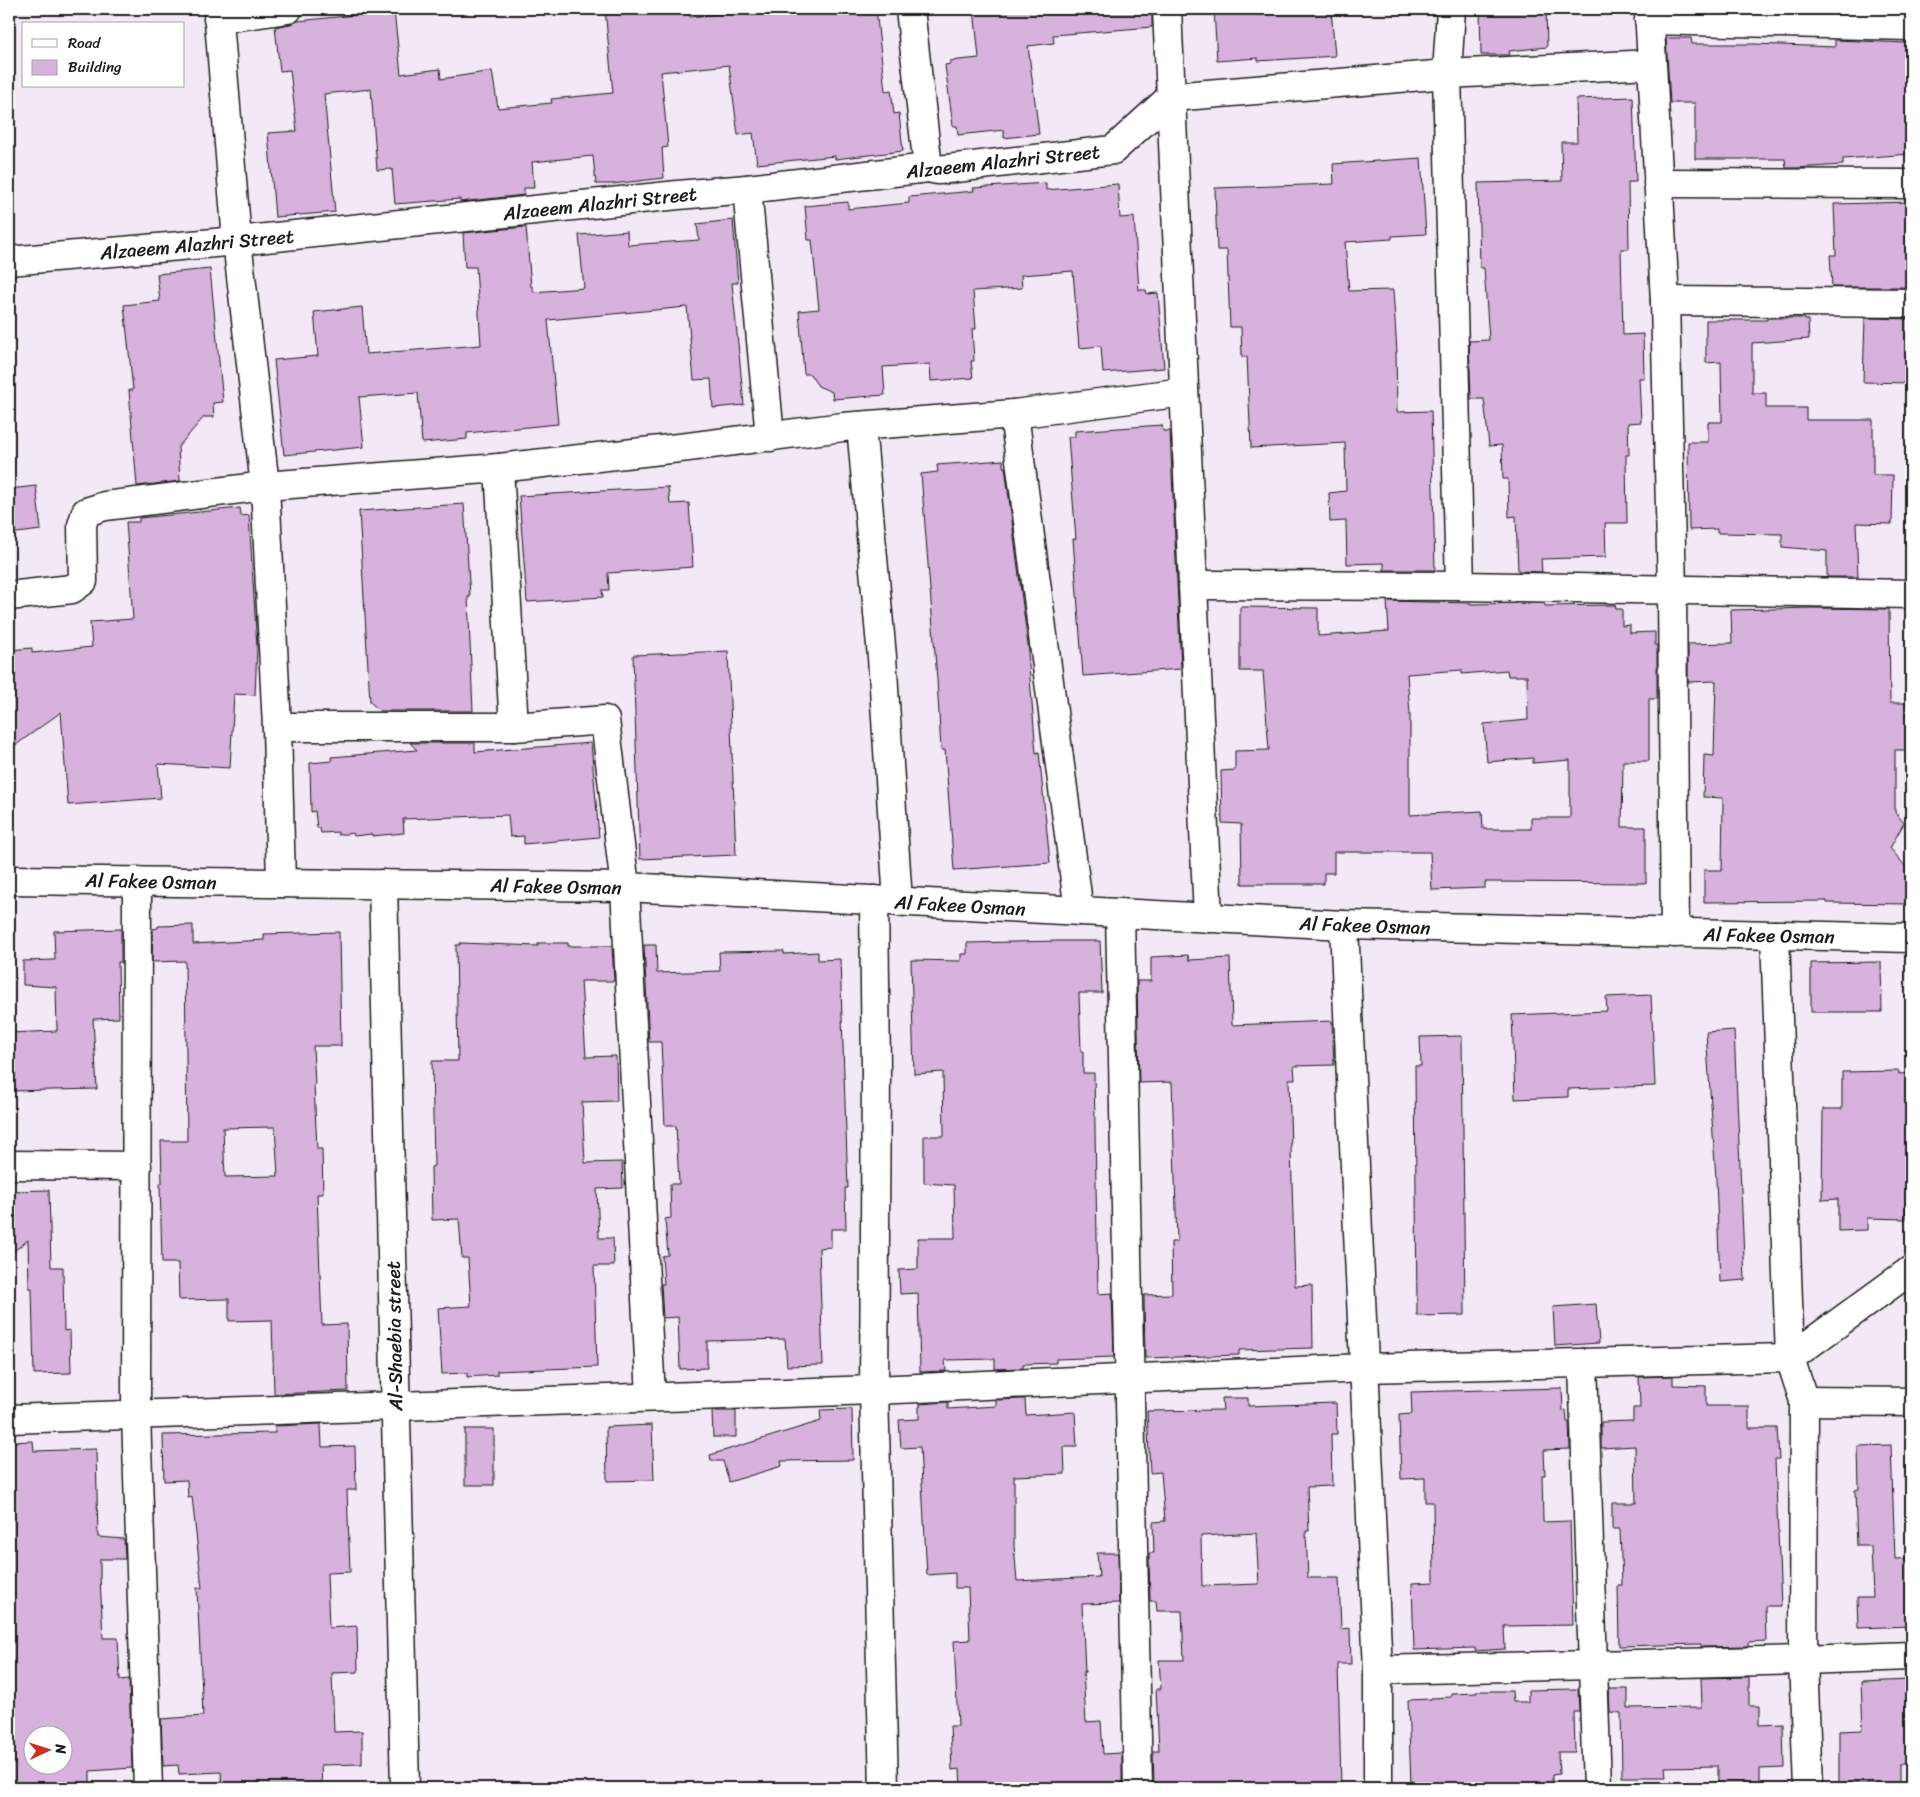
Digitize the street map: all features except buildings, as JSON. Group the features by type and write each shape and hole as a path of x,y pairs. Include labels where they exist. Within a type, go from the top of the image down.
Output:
{"street":[{"path":"281,883 277,727 265,486 237,241 218,14 288,9"},
{"path":"910,9 928,168"},
{"path":"1167,9 1208,918"},
{"path":"1451,9 1447,74 1460,586"},
{"path":"1675,933 1672,590 1665,301 1649,14 1911,26"},
{"path":"1171,97 1447,74 1652,64"},
{"name":"Alzaeem Alazhri Street","path":"9,261 237,241 747,189 928,168 938,170 1113,150 1171,97"},
{"path":"1658,183 1911,184"},
{"path":"747,189 770,436"},
{"path":"1665,301 1911,303"},
{"path":"9,596 72,589 82,581 82,525 86,512 105,506 265,486 499,468 861,426 1014,414 1184,392"},
{"path":"1014,414 1079,911"},
{"path":"861,426 882,657 886,901 876,1071 874,1390 884,1788"},
{"path":"499,468 514,727"},
{"path":"1193,585 1460,586 1911,594"},
{"path":"277,727 514,727 605,720 625,887 651,1397"},
{"name":"Al Fakee Osman","path":"9,880 625,887 1344,925 1911,938"},
{"path":"137,881 136,1414 148,1788"},
{"name":"Al-Shaebia street","path":"383,884 405,1788"},
{"path":"1120,913 1128,1377 1138,1788"},
{"path":"1344,925 1378,1670 1378,1788"},
{"path":"1775,935 1790,1358 1804,1401 1803,1660 1808,1788"},
{"path":"9,1165 136,1166"},
{"path":"9,1419 874,1390 1128,1377 1364,1368 1790,1358 1911,1270"},
{"path":"1583,1363 1597,1788"},
{"path":"1804,1401 1911,1402"},
{"path":"1378,1670 1911,1656"}]}
